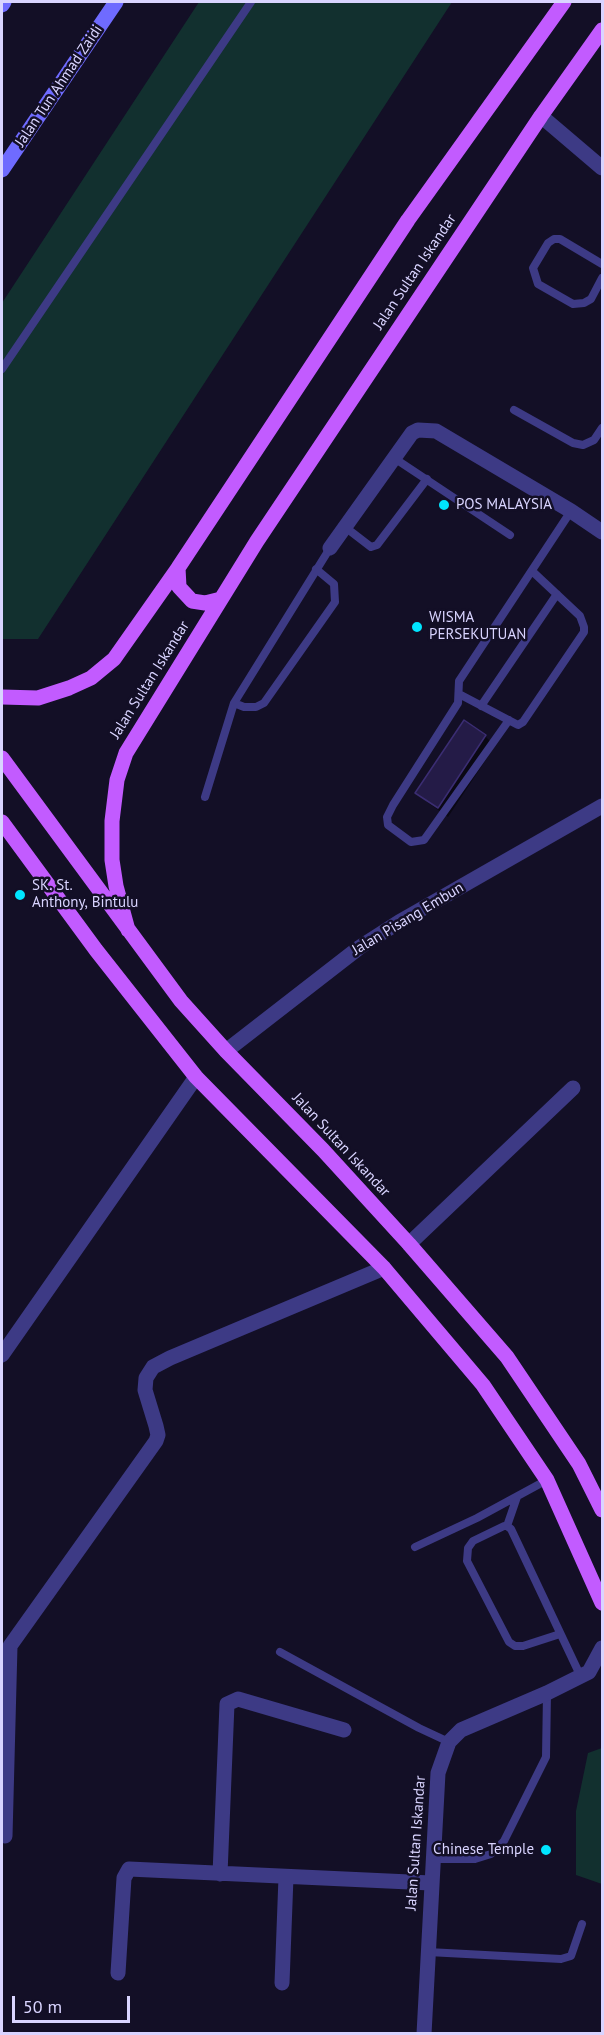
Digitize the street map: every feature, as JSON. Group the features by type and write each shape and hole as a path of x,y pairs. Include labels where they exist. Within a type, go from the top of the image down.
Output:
{"main road":[{"name":"Jalan Tun Ahmad Zaidi","path":"2,170 116,2"},
{"path":"2,697 38,698 69,688 91,678 114,659 178,568 408,220 564,2"},
{"name":"Jalan Sultan Iskandar","path":"603,30 541,116 257,541 126,753 117,780 112,821 112,860 116,886 129,930 181,1000 226,1051 323,1150 409,1244 507,1357 579,1464 603,1510"},
{"path":"178,568 179,587 192,601 205,603 221,599"},
{"path":"2,758 129,930"},
{"path":"2,822 96,950 196,1077 384,1268 483,1385 547,1479 603,1603"}],"street":[{"path":"541,116 602,166"},
{"path":"330,548 412,433 418,430 436,431 603,532"},
{"name":"Jalan Pisang Embun","path":"226,1051 360,946 603,806"},
{"path":"2,1354 196,1077"},
{"path":"409,1244 573,1088"},
{"path":"4,1836 6,1646 156,1441 158,1435 145,1390 146,1378 153,1367 384,1268"},
{"path":"449,1742 461,1730 591,1675 603,1648"},
{"path":"220,1874 227,1704 238,1700 344,1730"},
{"name":"Jalan Sultan Iskandar","path":"424,2034 438,1773 449,1742"},
{"path":"118,1973 124,1878 127,1870 431,1883"},
{"path":"282,1983 286,1877"}],"lane":[{"path":"2,369 251,2"},
{"path":"603,264 560,239 554,239 548,243 533,268 538,284 573,304 584,303 591,298 603,278"},
{"path":"514,410 573,443 583,446 594,440 603,428"},
{"path":"394,458 510,535"},
{"path":"345,527 371,547 377,545 427,479"},
{"path":"509,720 424,840 411,843 388,825 387,817 453,711 459,694 459,681 571,511"},
{"path":"205,797 234,703 330,548"},
{"path":"234,703 244,707 256,707 264,703 335,602 334,584 316,569"},
{"path":"459,694 518,725 523,722 584,632 580,616 532,571"},
{"path":"481,706 557,594"},
{"path":"415,1547 518,1497 547,1479"},
{"path":"518,1497 507,1526 473,1540 468,1548 467,1561 508,1642 515,1646 523,1646 560,1634"},
{"path":"507,1526 511,1529 560,1634 591,1675"},
{"path":"280,1652 449,1742"},
{"path":"432,1859 475,1859 491,1854 504,1841 546,1757 547,1693"},
{"path":"428,1952 561,1959 571,1956 582,1924"}],"green space":[{"path":"199,2 452,2 38,639 2,639 2,303"},
{"path":"602,1748 602,1884 576,1875 576,1811 588,1753"}],"building":[{"path":"464,720 486,735 438,808 415,793"}],"place":[{"name":"POS MALAYSIA","path":"444,505"},
{"name":"WISMA PERSEKUTUAN","path":"417,627"},
{"name":"SK. St. Anthony, Bintulu","path":"20,895"},
{"name":"Chinese Temple","path":"546,1850"}]}
